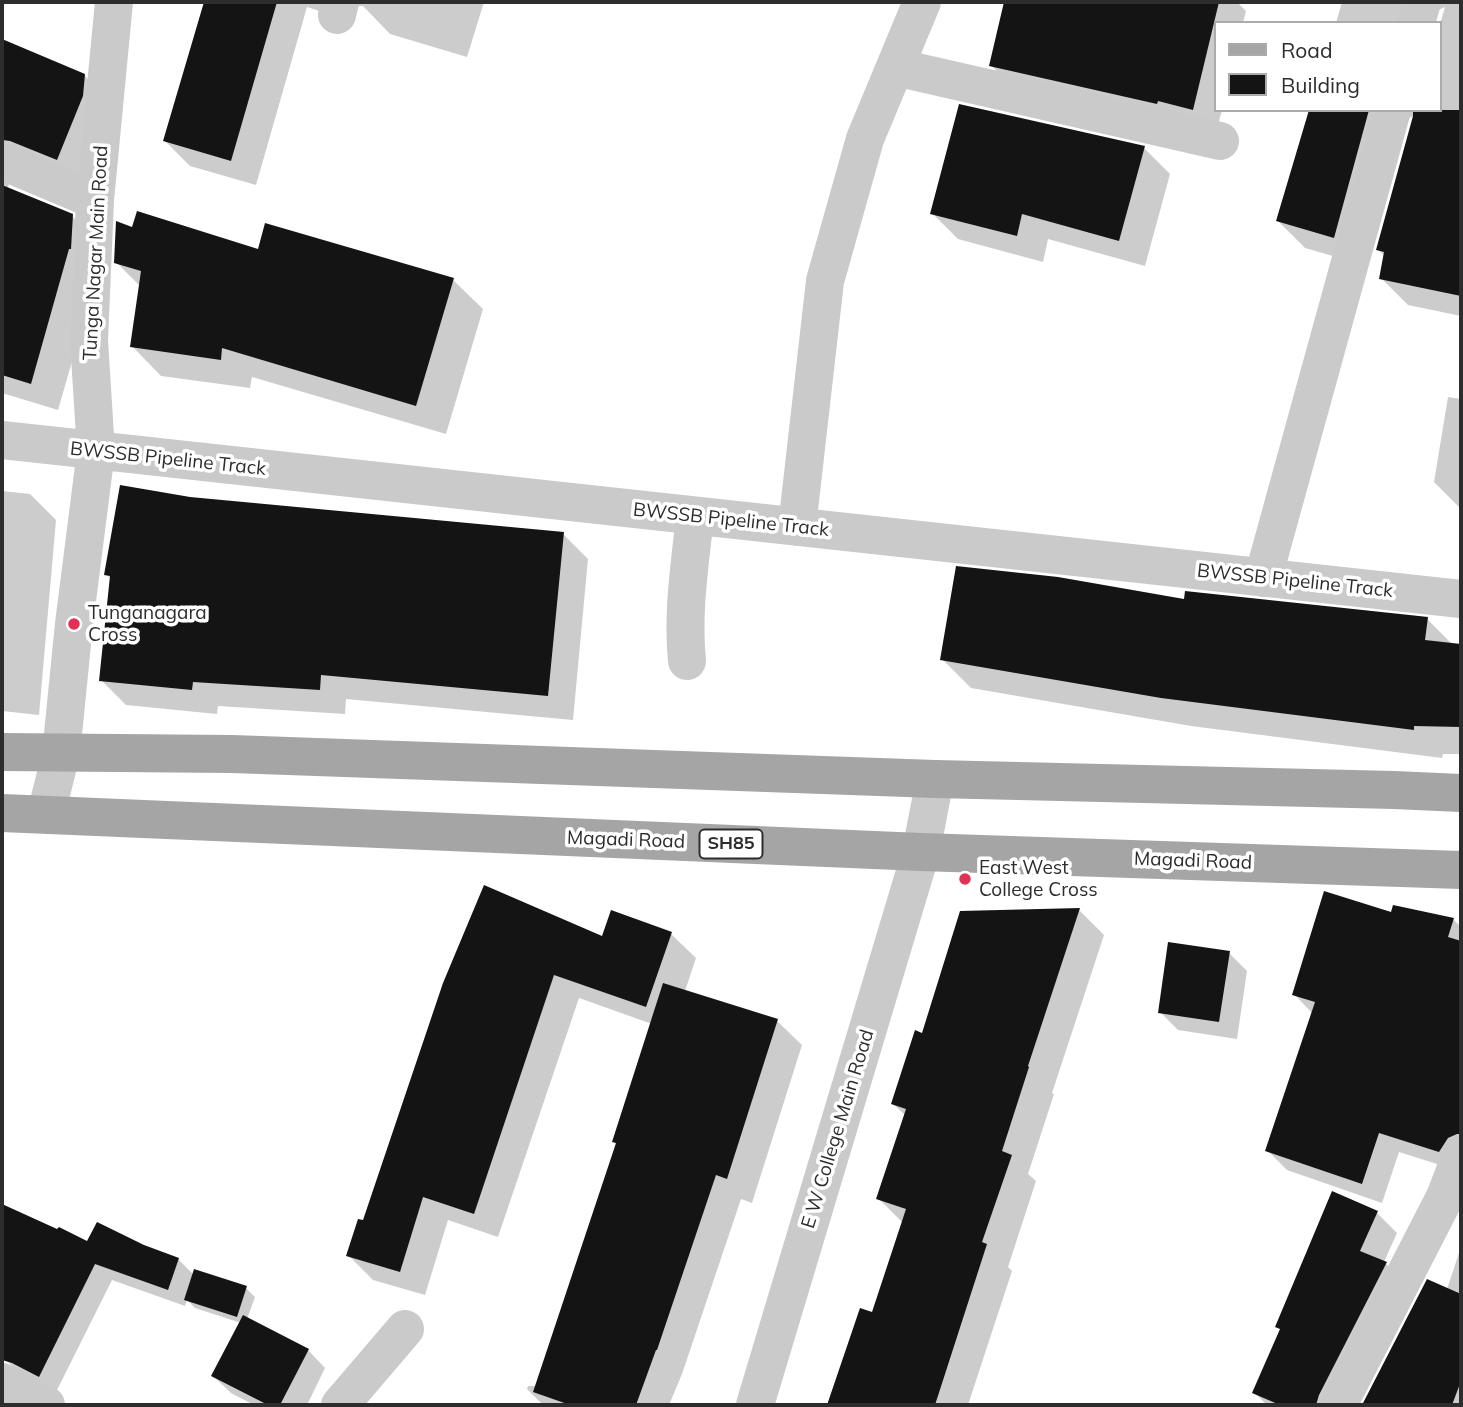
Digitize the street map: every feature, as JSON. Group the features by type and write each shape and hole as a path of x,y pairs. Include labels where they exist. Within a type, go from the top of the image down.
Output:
{"main road":[{"path":"2,752 232,754 935,779 1461,793"},
{"name":"Magadi Road","path":"2,813 921,852 1461,870"}],"street":[{"name":"Tunga Nagar Main Road","path":"46,814 61,754 96,451 89,341 95,200 114,2"},
{"path":"797,527 825,281 865,139 922,2"},
{"path":"1417,21 1422,2"},
{"path":"895,66 1220,141"},
{"path":"1263,578 1391,112"},
{"path":"2,160 95,200"},
{"name":"BWSSB Pipeline Track","path":"2,440 1461,599"},
{"path":"687,661 685,619 695,516"},
{"name":"E W College Main Road","path":"755,1405 921,852 935,779"},
{"path":"1338,1405 1445,1198 1461,1155"},
{"path":"340,1405 405,1329"},
{"path":"2,1382 46,1405"}],"building":[{"path":"204,2 277,2 231,161 163,141"},
{"path":"1004,2 1219,2 1193,110 989,66"},
{"path":"2,39 85,74 83,96 57,160 2,140"},
{"path":"959,104 1145,146 1119,241 1022,214 1017,236 930,214"},
{"path":"1461,110 1461,296 1379,279 1384,252 1376,250 1413,112"},
{"path":"1308,112 1368,112 1334,238 1276,221"},
{"path":"2,185 73,214 71,249 31,384 2,375"},
{"path":"137,211 258,249 265,223 454,278 416,406 222,348 221,360 130,347 141,271 114,263 116,221 132,227"},
{"path":"120,485 190,497 564,532 548,696 321,675 320,690 193,682 192,690 99,681 110,576 104,575"},
{"path":"956,566 1058,577 1184,599 1185,591 1428,617 1425,640 1461,644 1461,727 1414,726 1414,730 1161,698 940,660"},
{"path":"484,885 602,936 611,910 672,932 646,1007 554,975 474,1214 423,1197 400,1272 346,1256 358,1219 363,1220 443,983"},
{"path":"1324,891 1391,912 1393,905 1454,918 1448,937 1461,941 1461,1134 1448,1138 1439,1152 1379,1133 1362,1184 1265,1151 1315,1002 1292,995"},
{"path":"1080,908 1002,1151 1012,1155 982,1242 987,1244 935,1405 827,1405 860,1308 872,1312 906,1209 876,1199 906,1109 891,1104 915,1030 922,1033 960,911"},
{"path":"1168,942 1230,951 1219,1022 1158,1013"},
{"path":"663,983 778,1019 727,1179 716,1175 636,1405 570,1405 533,1392 616,1143 612,1142"},
{"path":"1332,1191 1378,1211 1360,1251 1387,1262 1316,1405 1280,1405 1252,1393 1280,1329 1275,1327"},
{"path":"2,1204 87,1241 97,1222 144,1245 179,1258 168,1290 95,1264 39,1377 2,1360"},
{"path":"194,1269 247,1286 237,1317 184,1300"},
{"path":"1427,1279 1461,1294 1461,1381 1452,1405 1362,1405"},
{"path":"243,1315 309,1349 280,1405 268,1405 211,1376"}],"place":[{"name":"Tunganagara Cross","path":"74,624"},
{"name":"East West College Cross","path":"965,879"}]}
